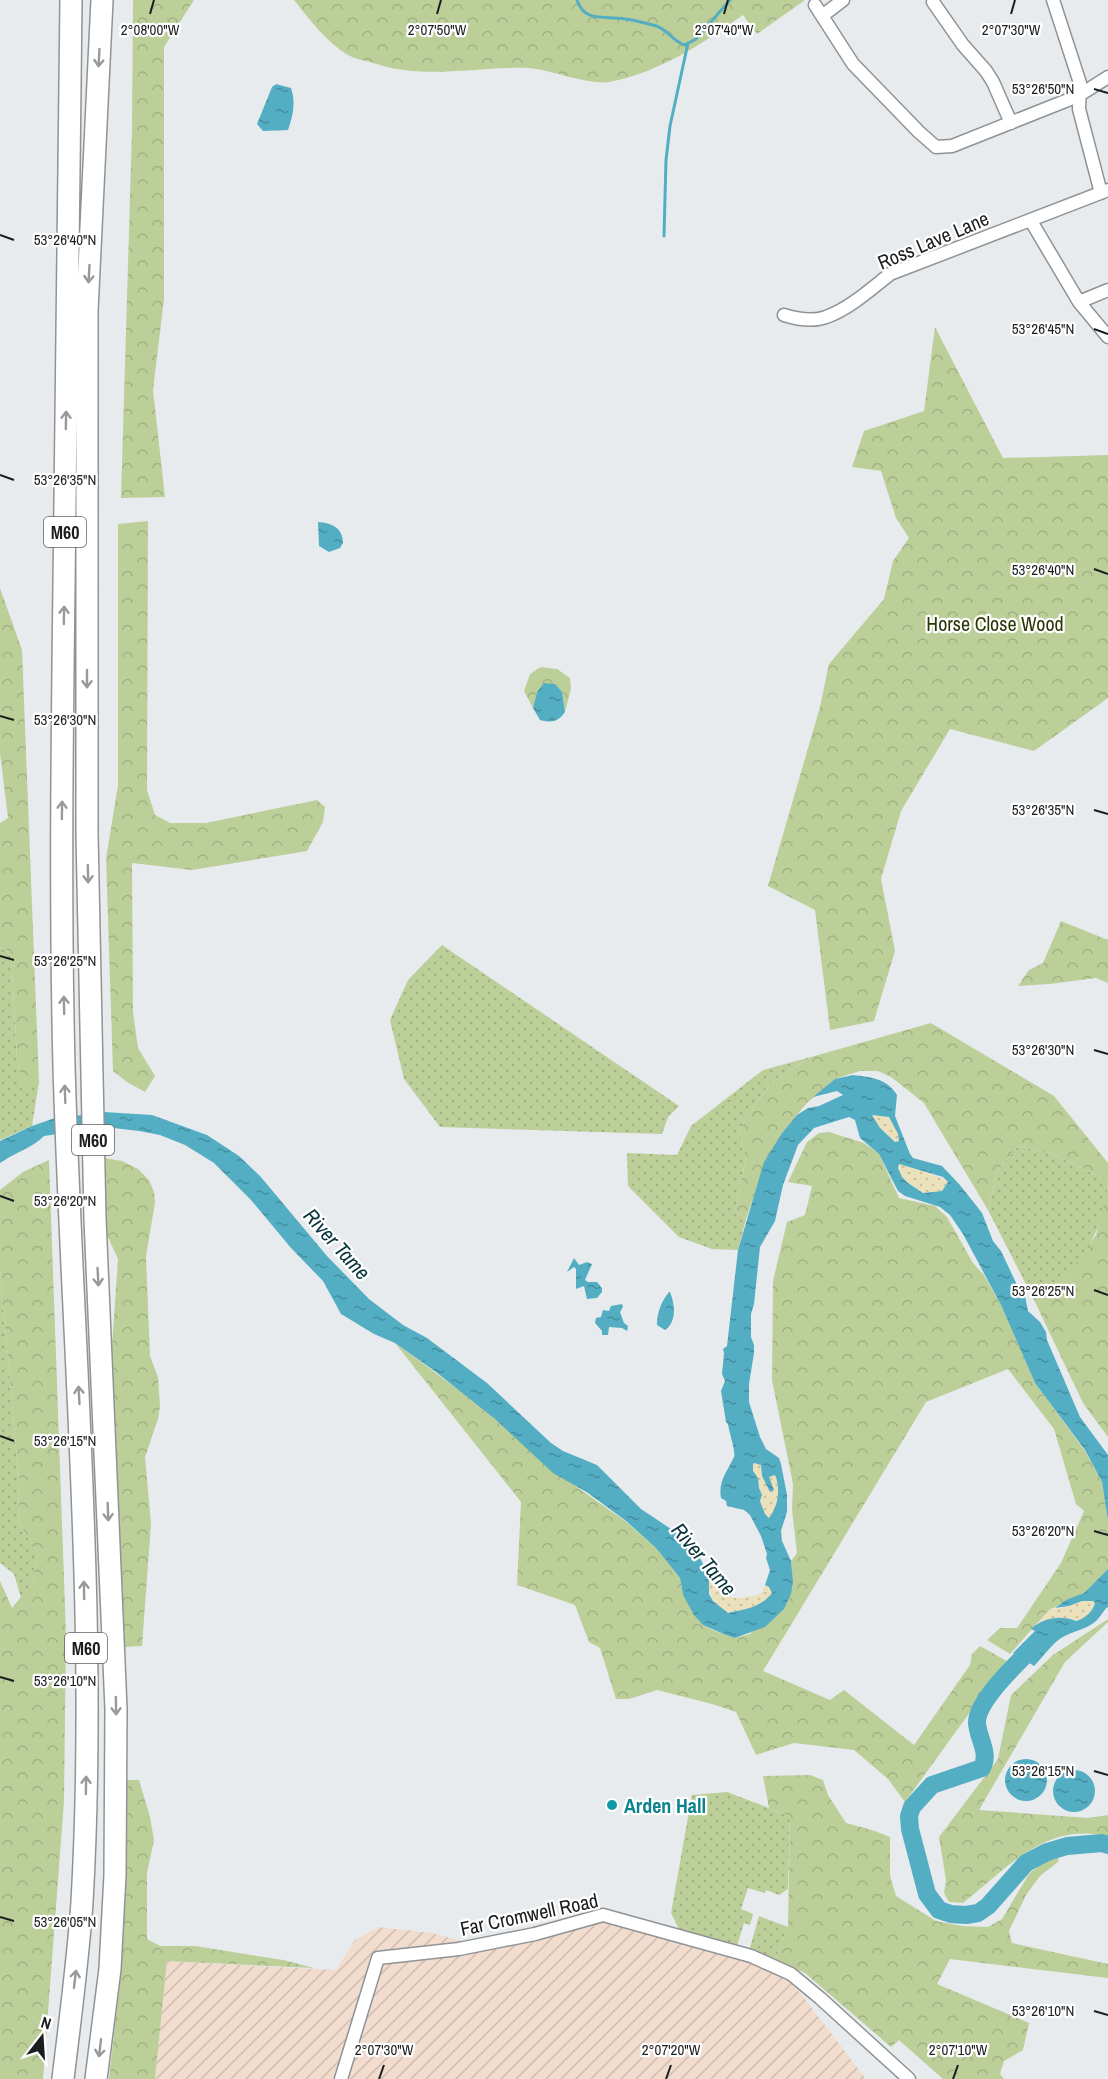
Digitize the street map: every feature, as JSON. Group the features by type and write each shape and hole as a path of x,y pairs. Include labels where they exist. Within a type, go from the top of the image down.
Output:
{"highway":[{"name":"M60","path":"63,2079 77,1966 82,1901 87,1707 82,1452 64,1063 62,830 71,0"},
{"name":"M60","path":"96,2079 110,1969 115,1875 116,1709 95,1219 87,834 87,323 102,0"}],"street":[{"path":"843,0 818,10 853,64 936,147 952,146 1078,96 1108,77"},
{"path":"1053,0 1080,82 1079,109 1105,191"},
{"path":"933,2 963,45 986,71 1011,123"},
{"name":"Ross Lave Lane","path":"784,315 801,320 825,317 861,297 890,274 1105,191"},
{"path":"1031,221 1079,302 1108,337"},
{"path":"1079,302 1108,290"},
{"name":"Far Cromwell Road","path":"341,2079 378,1958 459,1949 535,1934 603,1915 751,1956 791,1974 909,2079"}],"shaded area":[{"path":"586,1914 735,1955 791,1981 866,2079 155,2079 167,1961 336,1970 354,1941 378,1927 432,1933 465,1942"}],"green space":[{"path":"133,0 194,0 164,47 164,299 153,390 165,497 121,498 132,130"},
{"path":"294,0 805,0 757,34 743,15 680,56 627,78 601,82 529,68 430,72 390,68 353,57 340,50 319,30"},
{"name":"Horse Close Wood","path":"935,327 1003,458 1108,455 1108,698 1034,751 950,729 901,811 881,879 895,951 874,1021 830,1030 815,910 768,886 820,707 829,664 884,599 893,561 909,538 896,518 881,471 852,467 864,431 924,411"},
{"path":"148,521 147,790 155,815 170,823 206,823 317,800 325,807 323,822 307,851 192,870 132,863 133,1012 138,1048 155,1076 145,1092 113,1071 106,859 118,785 118,524"},
{"path":"0,588 22,650 39,1082 22,1089 17,1058 11,952 0,947 0,823 8,818 0,753"},
{"path":"541,667 557,669 570,678 571,689 565,712 562,692 537,692 533,708 524,691 530,674"},
{"path":"1061,921 1108,940 1108,983 1096,978 1018,986 1029,970 1043,963"},
{"path":"442,945 679,1106 668,1117 662,1134 440,1127 404,1079 390,1020 408,980"},
{"path":"0,947 11,952 17,1058 22,1088 39,1082 32,1126 0,1140"},
{"path":"931,1023 1054,1096 1108,1163 1108,1181 1055,1155 1018,1146 998,1170 988,1210 924,1103 891,1077 878,1071 860,1071 835,1079 807,1103 782,1133 765,1164 746,1219 735,1211 746,1158 739,1130 769,1084 811,1057"},
{"path":"811,1057 769,1084 739,1130 746,1158 735,1211 746,1219 738,1250 712,1249 679,1237 628,1186 627,1153 677,1155 691,1126 763,1070"},
{"path":"829,1132 864,1143 879,1154 899,1198 935,1206 947,1217 973,1263 984,1275 1001,1305 1035,1383 1085,1451 1102,1482 1108,1521 1108,1569 1084,1593 1049,1610 1010,1654 987,1640 1000,1628 1017,1628 1061,1563 1084,1511 1076,1504 1054,1429 1008,1369 926,1402 763,1671 830,1700 844,1690 914,1745 970,1665 972,1654 980,1646 1007,1661 905,1802 888,1779 854,1750 794,1743 756,1755 736,1712 657,1690 629,1699 616,1699 600,1648 589,1642 575,1605 517,1585 521,1502 395,1343 478,1404 571,1483 625,1521 656,1548 680,1578 683,1595 703,1625 735,1638 750,1634 793,1581 791,1561 797,1553 792,1510 793,1484 772,1380 773,1281 787,1222 805,1215 812,1186 788,1182 807,1142 819,1133"},
{"path":"1018,1146 1055,1155 1108,1181 1101,1219 1083,1255 1060,1282 1035,1302 988,1210 998,1170"},
{"path":"104,1158 122,1161 138,1169 149,1180 154,1192 155,1203 146,1256 150,1356 158,1377 160,1406 145,1457 151,1524 142,1646 125,1647 111,1361 118,1259 106,1233"},
{"path":"49,1160 66,1635 64,1801 43,2079 0,2079 0,1581 12,1608 32,1583 38,1553 18,1522 19,1483 0,1270 0,1190 23,1172"},
{"path":"1108,1187 1108,1437 1083,1403 1035,1302 1067,1275 1096,1235"},
{"path":"0,1270 19,1483 18,1522 38,1553 32,1583 21,1598 14,1574 0,1563"},
{"path":"1108,1619 1108,1622 1065,1662 979,1810 1088,1818 1108,1815 1108,1836 1085,1833 1046,1842 1028,1851 963,1903 949,1902 944,1893 946,1880 939,1837 998,1759 1011,1695 1053,1655"},
{"path":"810,1775 823,1780 828,1795 846,1823 890,1837 890,1876 896,1896 936,1921 962,1926 988,1927 1002,1919 1029,1874 1047,1859 1059,1855 1058,1862 1040,1876 1026,1895 1009,1931 1012,1943 1108,1964 1108,1978 950,1959 937,1984 1029,2023 1023,2050 1004,2061 1000,2074 1004,2079 943,2079 899,2040 891,2047 805,1973 775,1960 788,1927 790,1816 769,1808 763,1776"},
{"path":"124,1780 139,1780 154,1840 147,1873 147,1939 160,1946 195,1946 283,1960 314,1968 167,1961 155,2079 109,2079 122,1961"},
{"path":"727,1792 790,1816 788,1889 779,1895 766,1890 765,1893 748,1888 741,1909 753,1914 750,1925 744,1923 737,1946 679,1929 671,1913 692,1795"},
{"path":"759,1916 788,1927 775,1960 749,1951"}],"sand":[{"path":"871,1115 889,1117 899,1141 895,1142 880,1128"},
{"path":"899,1163 948,1182 942,1191 923,1193 903,1177"},
{"path":"755,1463 761,1465 762,1476 770,1492 774,1489 768,1477 775,1475 777,1481 778,1498 769,1518 760,1501 762,1497 758,1478 753,1471"},
{"path":"709,1575 731,1597 743,1598 762,1593 765,1585 772,1593 758,1605 728,1613 718,1606 710,1593"},
{"path":"1082,1601 1095,1603 1091,1612 1081,1620 1043,1620 1039,1622 1049,1610"}],"water":[{"path":"276,84 291,88 293,93 294,104 288,130 263,131 257,124 272,87"},
{"path":"318,522 332,525 339,530 343,543 340,548 329,552 319,546"},
{"path":"544,683 555,684 562,692 565,712 554,721 540,720 533,708 537,692"},
{"path":"853,1075 872,1078 889,1085 897,1095 895,1116 910,1154 913,1158 942,1166 982,1213 993,1241 1001,1251 1018,1287 1025,1296 1028,1311 1040,1322 1046,1332 1047,1340 1080,1417 1108,1455 1108,1521 1102,1482 1085,1450 1035,1383 1001,1305 963,1234 950,1215 940,1207 905,1196 898,1191 879,1154 860,1138 855,1120 849,1117 814,1128 798,1145 783,1185 775,1221 760,1247 751,1314 754,1353 749,1384 749,1402 766,1449 779,1458 781,1464 787,1495 787,1512 781,1531 782,1541 791,1561 793,1581 791,1594 784,1609 765,1627 735,1638 703,1625 694,1615 683,1595 680,1578 656,1548 626,1521 588,1493 553,1473 495,1419 436,1372 395,1343 374,1334 341,1314 323,1281 291,1248 251,1200 214,1163 185,1145 160,1135 105,1127 44,1136 0,1163 0,1141 52,1119 104,1112 152,1115 207,1135 239,1156 260,1176 327,1256 369,1299 403,1325 427,1338 487,1383 551,1443 563,1451 597,1465 641,1509 692,1543 709,1575 709,1594 713,1601 728,1613 758,1605 772,1593 765,1585 770,1570 761,1536 750,1515 744,1510 727,1506 720,1492 726,1472 734,1457 721,1391 725,1381 722,1374 723,1349 727,1346 738,1250 764,1162 782,1133 797,1115 808,1108 819,1106 843,1095 837,1091 813,1097 835,1079","holes":["872,1115 889,1117 899,1141 895,1142 880,1128","899,1164 943,1177 948,1182 942,1191 923,1193 908,1183 898,1168","753,1464 761,1465 762,1476 770,1492 774,1490 769,1477 775,1475 777,1480 778,1497 769,1518 760,1501 762,1495 758,1478 753,1471"]},
{"path":"574,1258 579,1265 587,1262 592,1264 585,1280 597,1282 602,1288 597,1298 587,1299 584,1286 576,1289 576,1269 574,1267 567,1272"},
{"path":"669,1292 674,1313 672,1322 665,1330 657,1325 657,1320 660,1307"},
{"path":"622,1304 620,1312 624,1323 628,1326 627,1331 622,1328 609,1327 608,1335 602,1335 602,1331 595,1323 596,1318 601,1317 603,1310 609,1311 611,1306"},
{"path":"1108,1569 1108,1607 1096,1621 1061,1638 1034,1666 1013,1653 1035,1631 1031,1629 1041,1622 1059,1618 1076,1621 1088,1614 1094,1606 1093,1601 1082,1601 1055,1608 1066,1600 1084,1593"},
{"path":"1026,1759 1034,1760 1041,1765 1046,1772 1046,1788 1041,1795 1034,1800 1026,1801 1018,1800 1011,1795 1006,1788 1005,1780 1006,1772 1011,1765 1018,1760"},
{"path":"1074,1770 1082,1771 1089,1776 1094,1783 1094,1799 1089,1806 1082,1811 1074,1812 1066,1811 1059,1806 1054,1799 1053,1791 1054,1783 1059,1776 1066,1771"}],"waterway":[{"path":"577,0 585,13 591,16 629,19 658,26 685,45 696,39 730,0"},
{"path":"664,236 666,160 670,126 688,43"},
{"name":"River Tame","path":"1038,1642 1001,1680 979,1714 977,1723 985,1756 982,1768 932,1785 912,1807 909,1816 910,1829 927,1894 939,1910 951,1914 978,1913 988,1906 1026,1863 1047,1852 1067,1846 1102,1843 1108,1845"}],"place":[{"name":"Arden Hall","path":"612,1805"}]}
